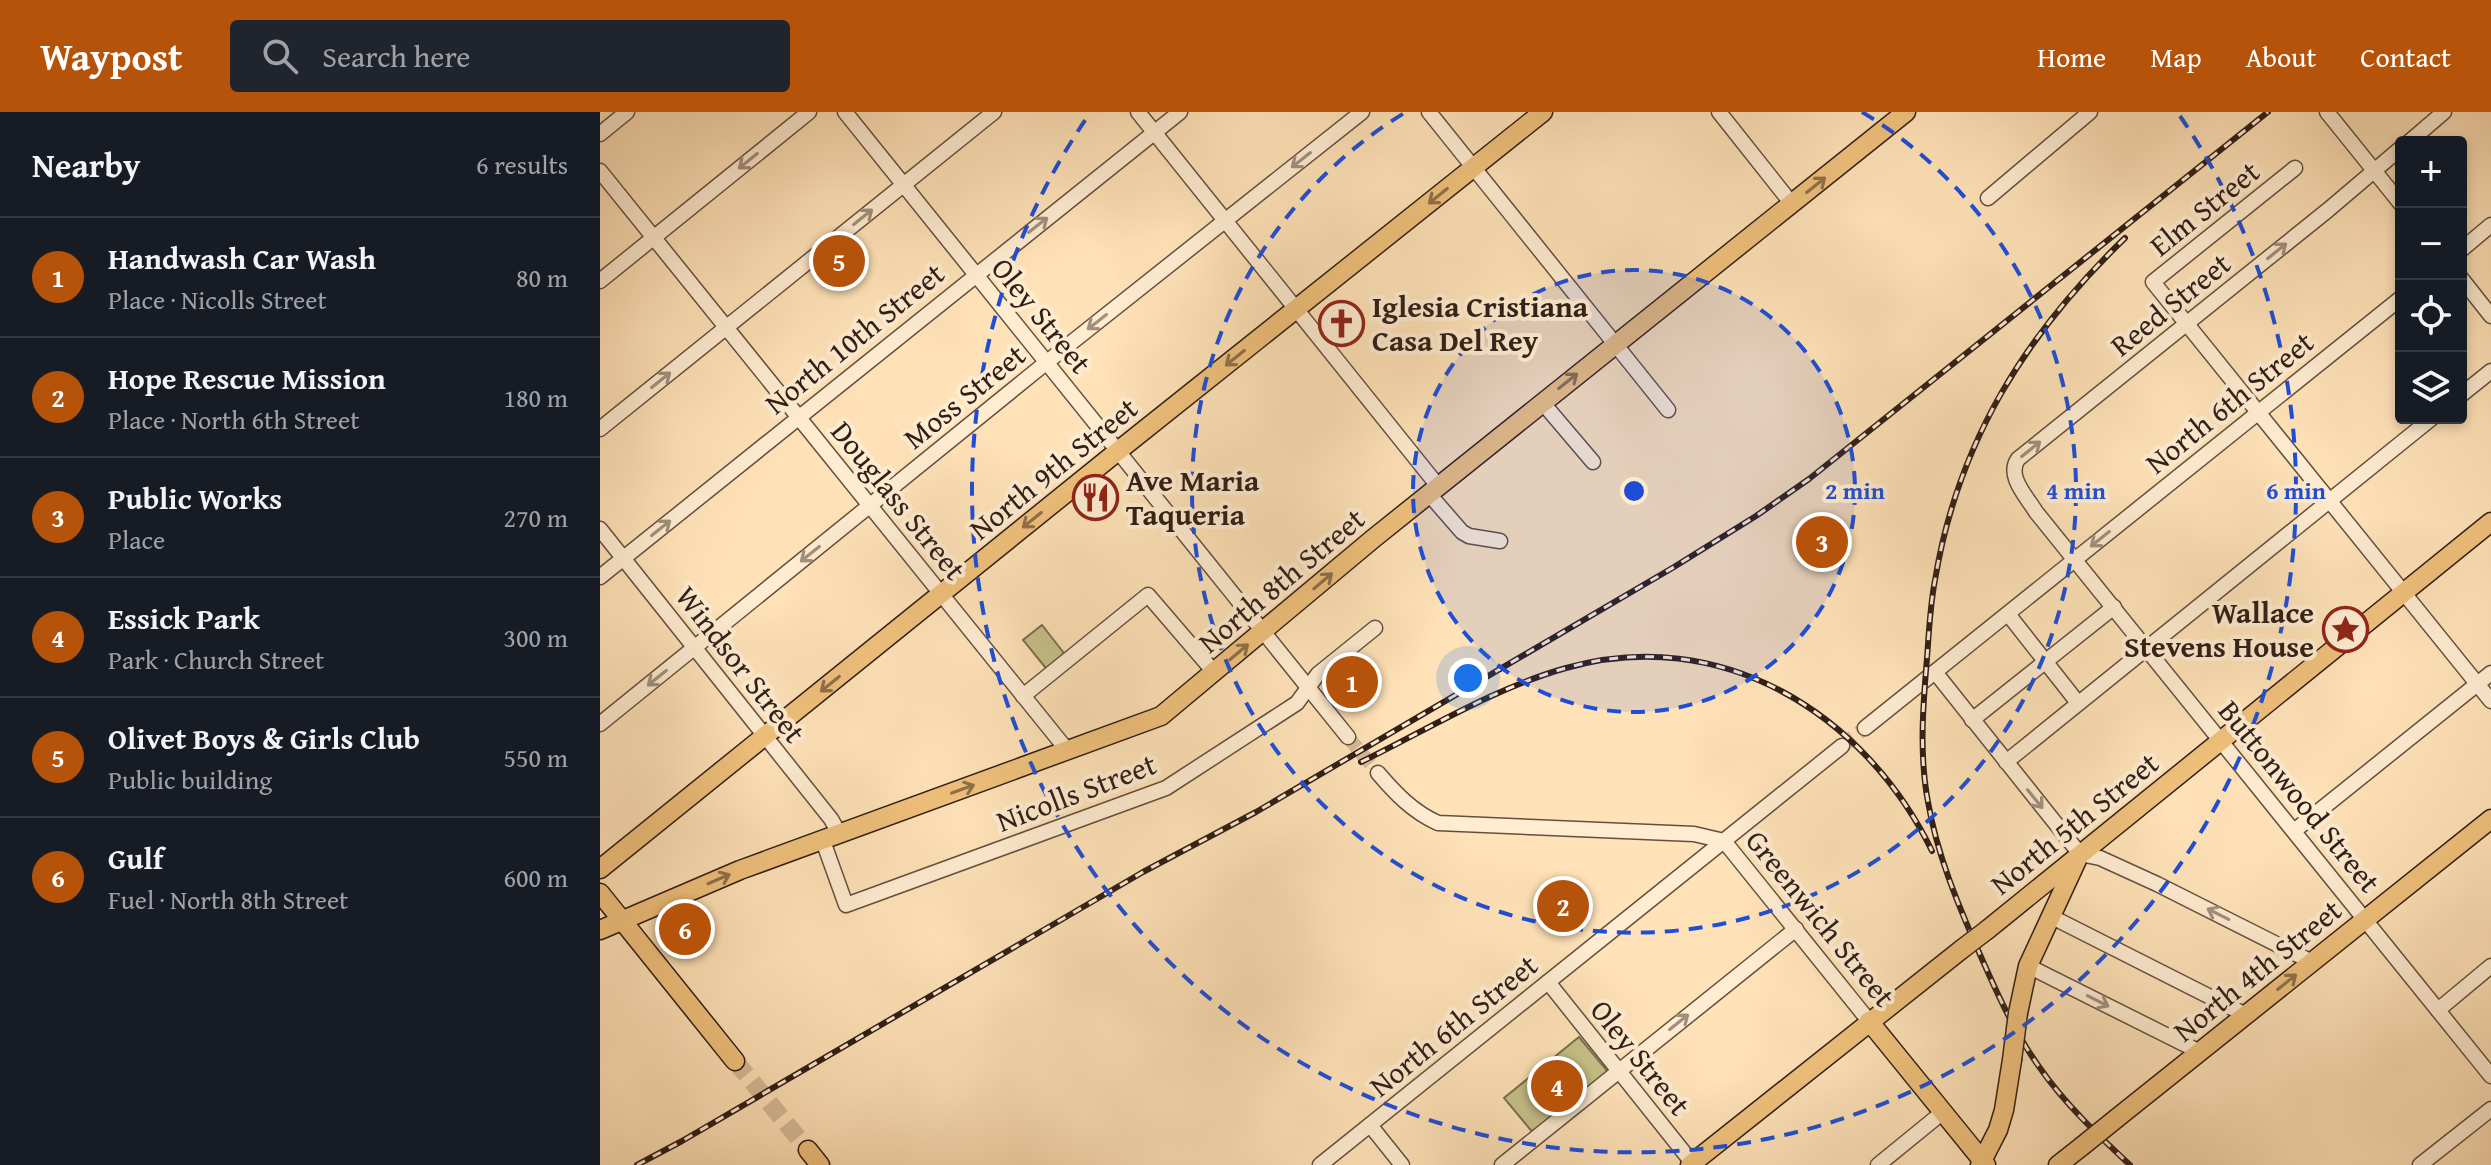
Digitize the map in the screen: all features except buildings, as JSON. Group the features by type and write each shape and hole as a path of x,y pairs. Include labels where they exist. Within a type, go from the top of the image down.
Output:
{"main road":[{"name":"North 9th Street","path":"600,869 1543,112"},
{"name":"North 8th Street","path":"600,930 740,870 1161,716 1542,402 1906,112"},
{"name":"North 5th Street","path":"1692,1164 2491,522"},
{"name":"North 4th Street","path":"2058,1165 2491,819"},
{"path":"1982,1164 2004,1110 2028,966 2080,854"},
{"path":"600,893 735,1061"},
{"name":"Greenwich Street","path":"1869,1021 1982,1164"}],"street":[{"path":"600,134 627,112"},
{"path":"600,281 809,112"},
{"name":"Oley Street","path":"845,112 1348,737"},
{"path":"600,429 994,112"},
{"path":"1138,112 1296,309 1434,490 1462,532 1500,541"},
{"name":"North 10th Street","path":"600,577 1180,112"},
{"name":"Moss Street","path":"600,724 1362,112"},
{"path":"1429,112 1668,410"},
{"path":"1719,112 1792,204"},
{"path":"1988,198 2090,112"},
{"path":"2327,112 2395,197"},
{"path":"2416,136 2444,112"},
{"name":"Reed Street","path":"2036,512 2013,475 2013,465 2018,459 2395,153"},
{"name":"Elm Street","path":"2295,168 2153,282 2491,701"},
{"name":"Douglass Street","path":"600,171 1067,750"},
{"path":"2467,245 2491,225"},
{"path":"2463,280 2491,316"},
{"name":"North 6th Street","path":"1865,728 2395,303"},
{"path":"2467,390 2491,371"},
{"path":"1542,402 1593,462"},
{"path":"2006,762 2425,424"},
{"name":"Buttonwood Street","path":"2036,512 2491,1076"},
{"name":"Windsor Street","path":"600,529 831,819 831,837 846,905"},
{"path":"1023,696 1148,595 1214,672"},
{"path":"1972,720 2114,607"},
{"path":"2008,614 2078,703"},
{"name":"Nicolls Street","path":"846,905 1166,788 1297,703 1318,674 1375,628"},
{"path":"1935,672 2080,854 2100,858 2157,884 2312,962"},
{"path":"2294,831 2491,673"},
{"name":"North 6th Street","path":"1320,1165 1842,746"},
{"name":"Greenwich Street","path":"1378,773 1406,804 1438,823 1694,834 1724,841 1869,1021"},
{"path":"2052,917 2246,1015"},
{"path":"1502,1165 1796,929"},
{"path":"2028,966 2200,1052"},
{"path":"2438,1010 2491,966"},
{"name":"Oley Street","path":"1548,982 1692,1164"},
{"path":"2420,1165 2491,1109"},
{"path":"1878,1165 1943,1112"},
{"path":"1370,1125 1402,1165"}],"shaded area":[{"path":"1042,625 1067,657 1049,672 1023,640"},
{"path":"1579,1037 1609,1073 1534,1134 1504,1098"}],"tunnel":[{"path":"1842,746 1865,728"},
{"path":"1348,737 1378,773"},
{"path":"735,1061 808,1150"}],"railway":[{"path":"637,1165 1143,872 1256,812 1756,516 1809,479 2268,112"},
{"path":"2125,238 2057,312 2027,352 1979,436 1960,481 1933,590 1924,694 1923,748 1928,802 1942,859 2006,1011 2031,1054 2060,1094 2130,1165"},
{"path":"1361,762 1487,698 1539,676 1623,658 1679,659 1732,670 1782,691 1827,721 1868,758 1903,802 1932,851"}],"place":[{"name":"Olivet Boys & Girls Club","path":"839,261"},
{"name":"Iglesia Cristiana Casa Del Rey","path":"1341,323"},
{"name":"Ave Maria Taqueria","path":"1095,497"},
{"name":"Public Works","path":"1822,542"},
{"name":"Wallace Stevens House","path":"2345,629"},
{"name":"Handwash Car Wash","path":"1352,682"},
{"name":"Hope Rescue Mission","path":"1563,906"},
{"name":"Gulf","path":"685,929"},
{"name":"Essick Park","path":"1557,1086"}]}
